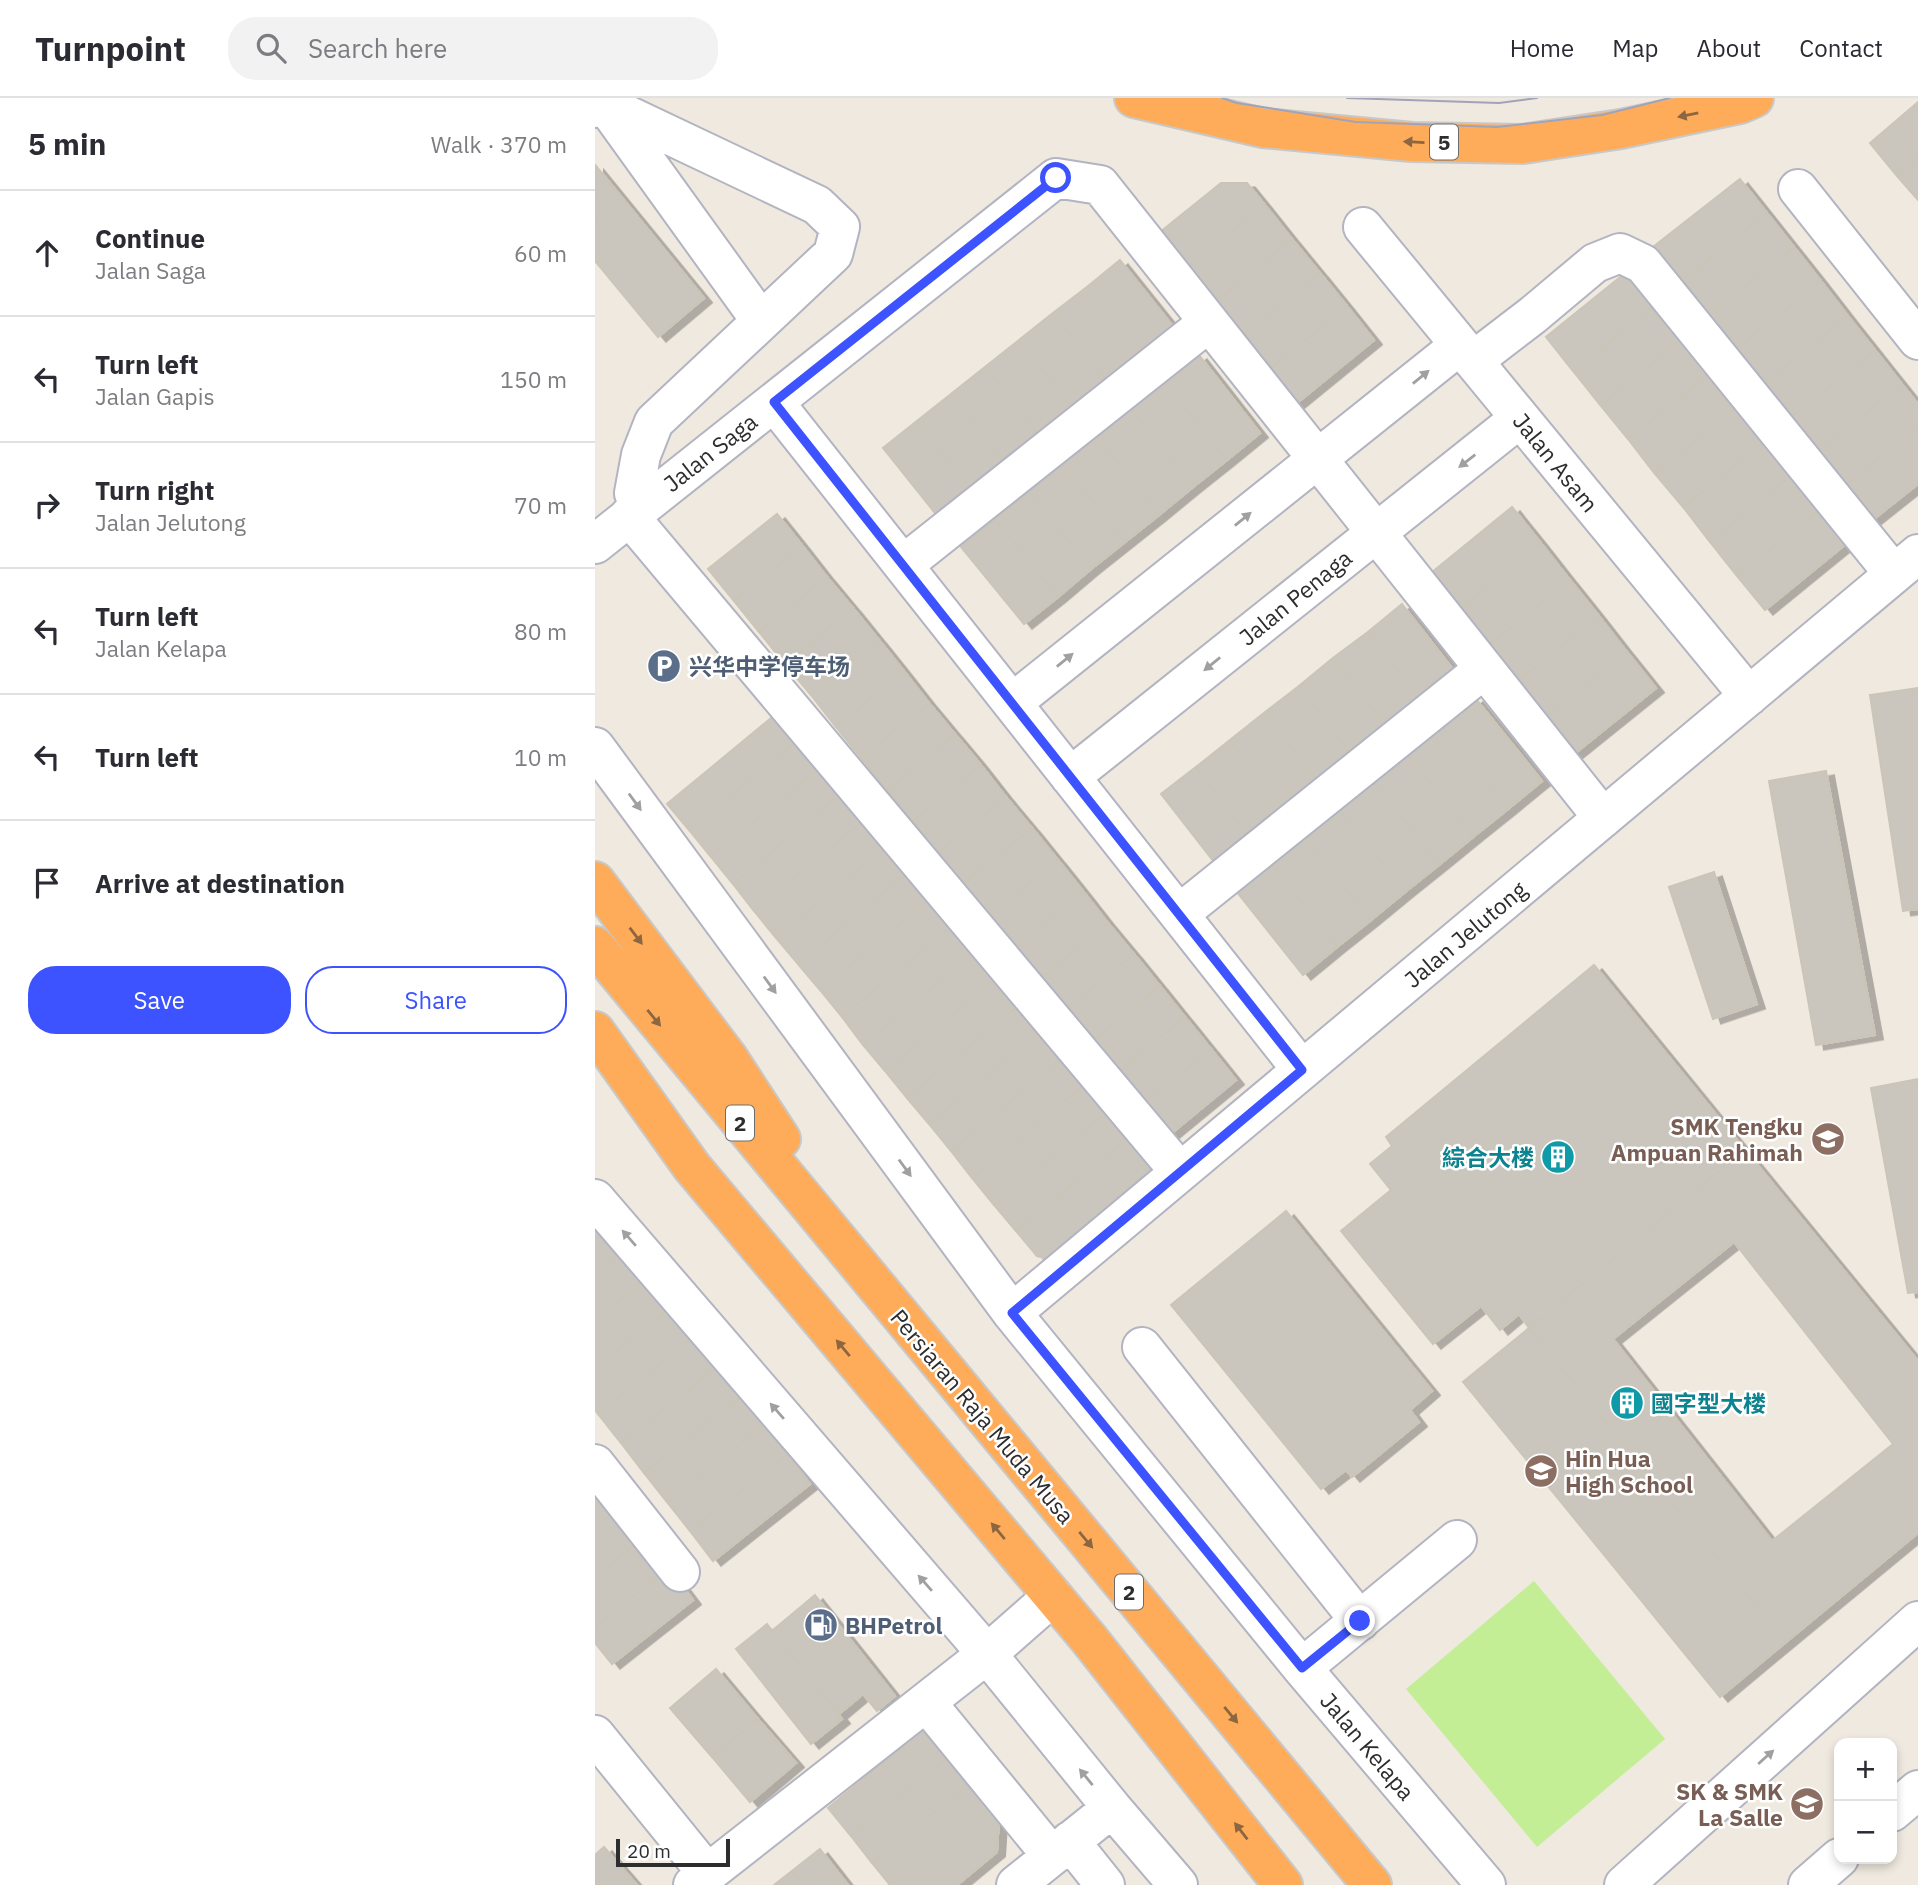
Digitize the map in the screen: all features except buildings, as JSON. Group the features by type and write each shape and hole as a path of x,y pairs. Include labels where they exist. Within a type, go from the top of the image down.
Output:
{"highway":[{"name":"5","path":"1134,98 1263,128 1412,142 1523,144 1621,130 1740,104 1754,98"},
{"path":"595,881 729,1059 886,1299"},
{"name":"Persiaran Raja Muda Musa","path":"595,946 1372,1885"},
{"path":"595,1031 692,1167 1053,1596 1283,1885"},
{"path":"595,1075 692,1167"}],"street":[{"path":"601,107 761,321"},
{"path":"601,107 817,205 840,227 833,254 654,422 641,455 633,493 638,510 1180,1172"},
{"name":"Jalan Saga","path":"595,544 1056,178 1100,185 1209,322"},
{"path":"1798,190 1918,340"},
{"name":"Jalan Asam","path":"1363,227 1749,696"},
{"path":"1012,703 1318,459 1467,353 1534,315 1595,263 1620,253 1643,264 1906,564"},
{"path":"903,565 1209,322 1603,818"},
{"path":"774,402 1302,1070"},
{"name":"Jalan Penaga","path":"1070,777 1520,418"},
{"name":"Jalan Jelutong","path":"1012,1313 1906,564"},
{"path":"1179,914 1484,669"},
{"name":"Jalan Kelapa","path":"595,747 1012,1313 1302,1668 1486,1885"},
{"path":"595,1199 987,1654 1178,1885"},
{"path":"1142,1348 1360,1621"},
{"path":"595,1464 680,1572"},
{"path":"1302,1668 1457,1540"},
{"path":"595,1735 700,1879 987,1654 1053,1596"},
{"path":"1624,1885 1918,1621"},
{"path":"926,1702 1061,1849 1105,1885"},
{"path":"1897,1808 1918,1790"},
{"path":"1016,1885 1112,1808"},
{"path":"1808,1885 1834,1862"}],"green space":[{"path":"1534,1581 1665,1739 1537,1847 1406,1689"}],"tram line":[{"path":"1222,98 1237,103 1356,122 1497,127 1602,115 1670,98"},
{"path":"1347,98 1499,103 1537,98"}],"place":[{"name":"兴华中学停车场","path":"664,666"},
{"name":"SMK Tengku Ampuan Rahimah","path":"1828,1139"},
{"name":"綜合大楼","path":"1558,1157"},
{"name":"國字型大楼","path":"1627,1403"},
{"name":"Hin Hua High School","path":"1541,1471"},
{"name":"BHPetrol","path":"821,1625"},
{"name":"SK & SMK La Salle","path":"1807,1804"}],"route":[{"path":"1056,178 774,402 1302,1070 1012,1313 1302,1668 1360,1621"}]}
